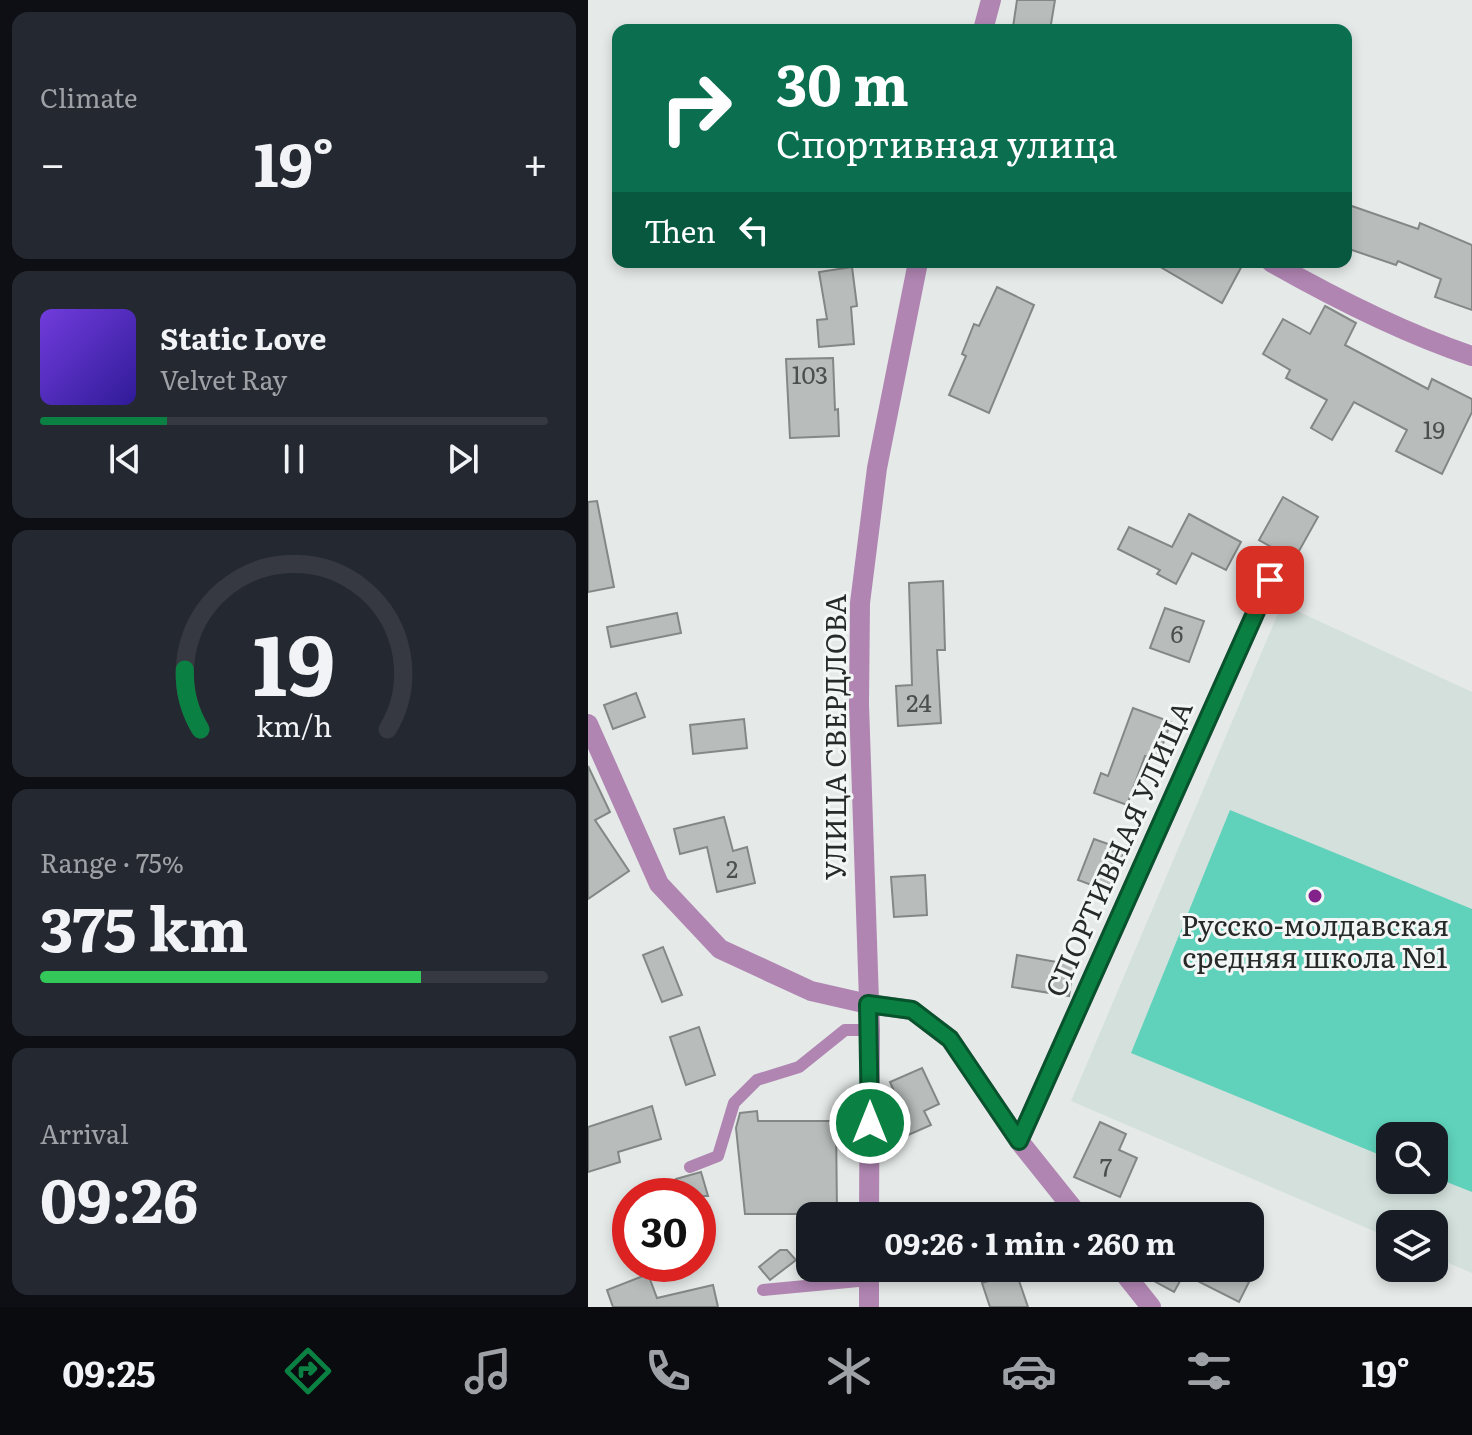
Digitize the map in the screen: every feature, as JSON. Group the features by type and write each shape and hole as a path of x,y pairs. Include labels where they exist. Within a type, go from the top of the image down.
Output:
{"street":[{"path":"985,24 991,0"},
{"name":"УЛИЦА СВЕРДЛОВА","path":"869,1202 870,1030 859,704 860,603 877,468 917,268"},
{"path":"1281,268 1332,297 1427,341 1472,356"},
{"name":"СПОРТИВНАЯ УЛИЦА","path":"1019,1141 1270,580"},
{"path":"588,724 659,884 720,949 811,991 912,1010 950,1039 1019,1141 1068,1202"},
{"path":"869,1282 869,1307"},
{"path":"1131,1282 1151,1307"}],"lane":[{"path":"690,1167 718,1156 734,1103 757,1080 799,1067 845,1030 870,1030"},
{"path":"763,1290 816,1282"}],"shaded area":[{"name":"Русско-молдавская средняя школа №1","path":"1282,604 1472,692 1472,1273 1448,1263 1448,1210 1376,1210 1376,1232 1071,1101"}],"green space":[{"path":"1230,810 1472,909 1472,1192 1448,1183 1448,1122 1376,1122 1376,1153 1131,1053"}],"building":[{"path":"1017,0 1055,0 1051,24 1013,24"},
{"path":"1352,206 1418,229 1420,223 1472,245 1472,310 1435,297 1441,279 1398,261 1396,265 1352,250"},
{"path":"852,268 857,306 851,307 854,344 819,347 817,320 827,319 819,272"},
{"path":"1162,268 1241,268 1222,303"},
{"path":"997,287 1034,305 989,413 949,395 966,356 962,354 974,324 979,326"},
{"path":"1325,306 1356,323 1345,345 1428,389 1432,379 1472,399 1472,412 1442,474 1396,451 1407,430 1354,402 1332,440 1311,428 1327,400 1286,378 1290,370 1263,354 1283,319 1310,334"},
{"path":"833,358 839,436 790,438 786,359"},
{"path":"1283,497 1318,517 1294,560 1259,540"},
{"path":"597,501 614,587 588,592 588,502"},
{"path":"1189,514 1241,542 1226,570 1192,553 1176,584 1157,574 1160,570 1118,549 1129,527 1172,547"},
{"path":"943,581 945,650 937,650 941,723 898,726 896,686 912,685 909,583"},
{"path":"1165,608 1204,621 1189,662 1150,648"},
{"path":"677,613 681,633 611,647 607,627"},
{"path":"636,693 645,717 613,729 604,705"},
{"path":"1133,708 1171,722 1157,760 1145,756 1127,805 1094,793 1101,773 1108,776"},
{"path":"744,719 747,748 693,754 690,725"},
{"path":"588,766 610,812 595,820 629,871 588,899"},
{"path":"724,817 733,851 747,847 755,883 717,892 707,847 680,854 674,829"},
{"path":"1094,839 1125,850 1110,892 1078,880"},
{"path":"925,875 927,915 894,917 891,877"},
{"path":"663,947 682,995 662,1002 643,955"},
{"path":"1017,955 1074,965 1069,996 1012,987"},
{"path":"699,1027 715,1075 686,1085 670,1037"},
{"path":"922,1068 939,1104 924,1111 931,1125 890,1143 882,1126 883,1104 897,1098 890,1082"},
{"path":"652,1106 661,1139 618,1152 620,1162 588,1172 588,1127"},
{"path":"757,1111 758,1121 836,1121 837,1202 796,1202 796,1214 745,1214 736,1128 740,1113"},
{"path":"1100,1122 1126,1134 1119,1150 1137,1158 1120,1197 1074,1177"},
{"path":"701,1172 703,1178 680,1178"},
{"path":"780,1250 787,1250 796,1260 770,1280 759,1267"},
{"path":"628,1282 651,1282 657,1298 713,1285 718,1307 613,1307 607,1290"},
{"path":"1019,1282 1028,1307 990,1307 982,1283"},
{"path":"1156,1282 1180,1282 1174,1292"},
{"path":"1200,1282 1249,1282 1239,1302"}],"place":[{"name":"Русско-молдавская средняя школа №1","path":"1315,896"}],"route":[{"path":"870,1123 868,1004 912,1010 950,1039 1019,1141 1270,580"}]}
